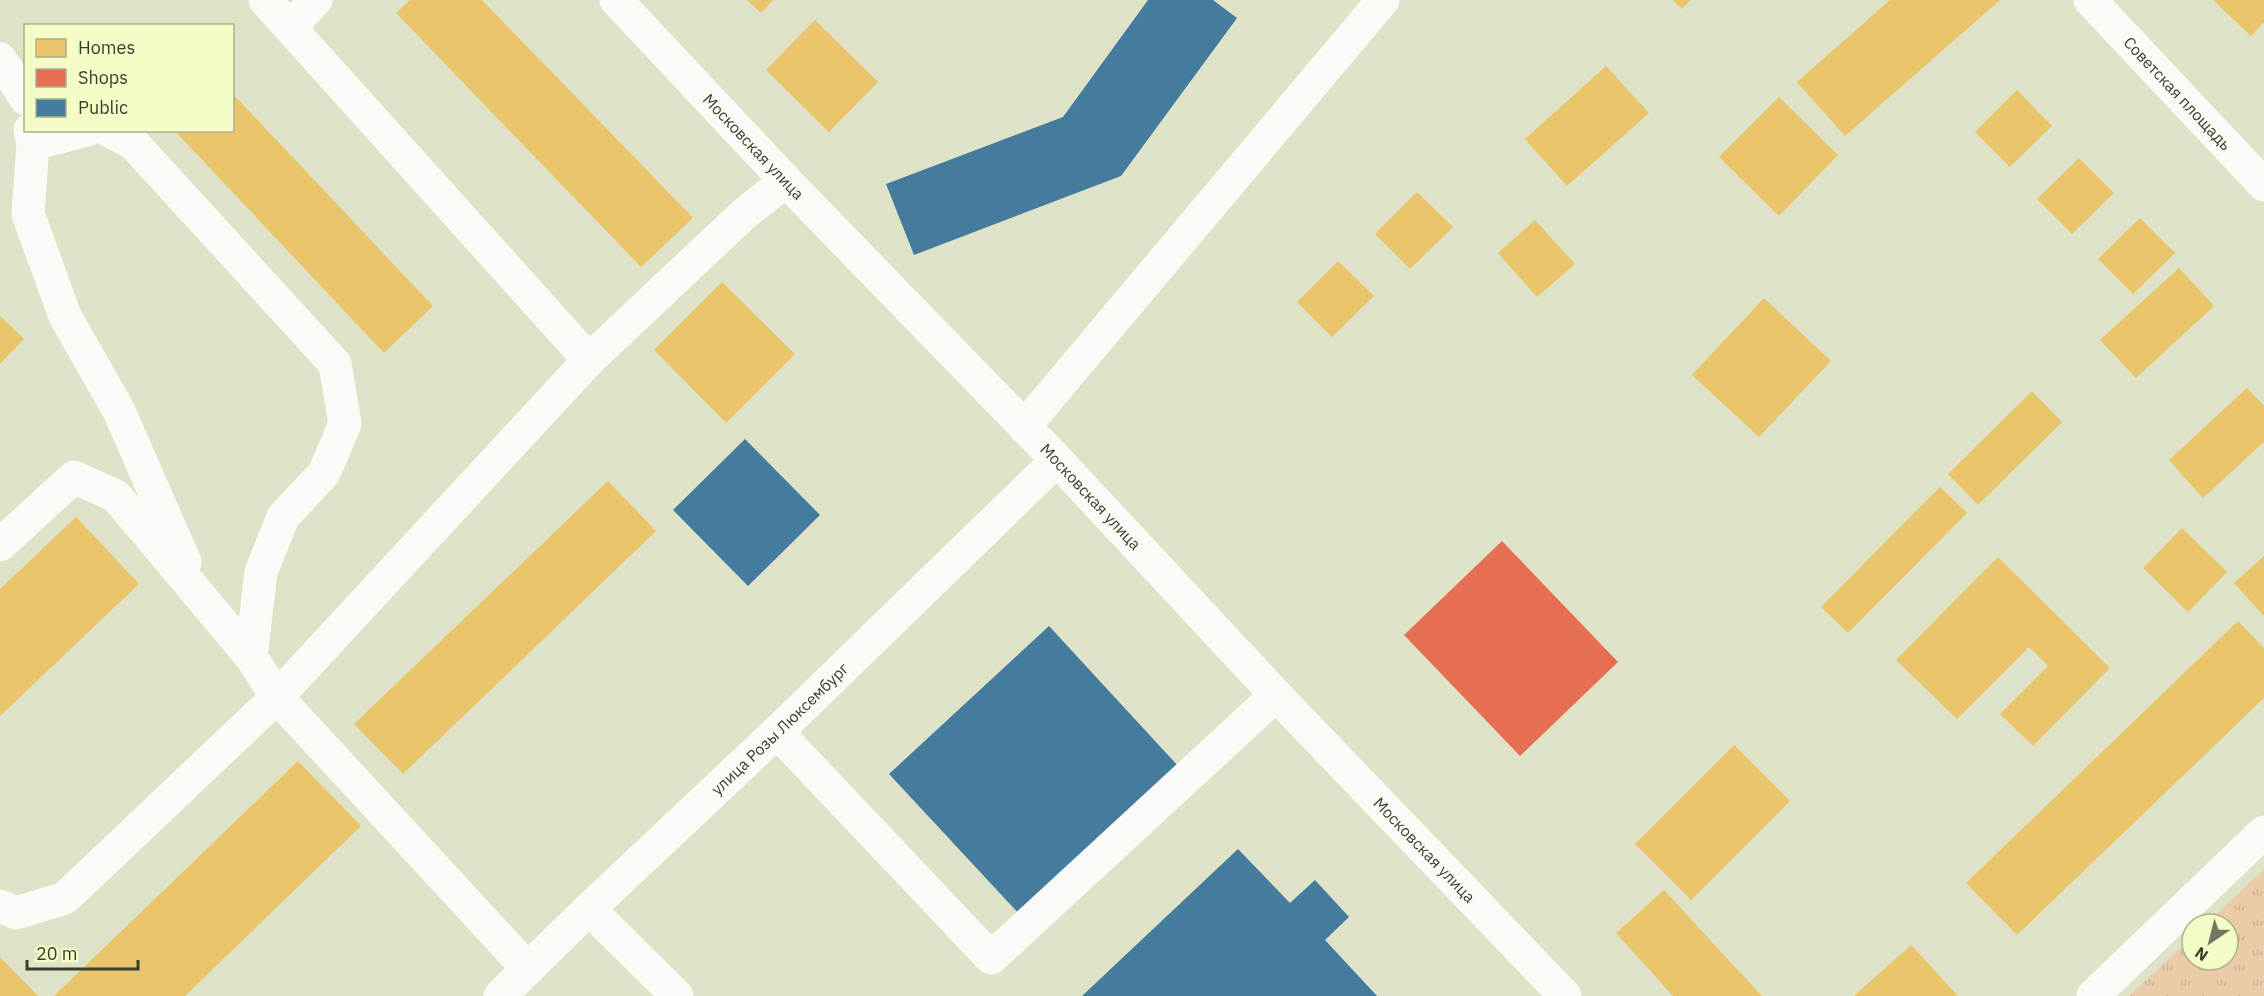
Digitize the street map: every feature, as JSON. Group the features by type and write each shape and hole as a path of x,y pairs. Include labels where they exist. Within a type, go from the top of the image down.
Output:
{"street":[{"path":"265,0 589,360"},
{"path":"290,27 316,0"},
{"name":"Московская улица","path":"616,0 786,180 1057,460 1276,695 1564,996"},
{"path":"1024,427 1383,0"},
{"name":"Советская площадь","path":"2090,0 2264,185"},
{"path":"0,59 24,96"},
{"path":"71,132 32,137 28,213 65,316 119,411 200,596"},
{"path":"111,132 133,143 334,364 345,424 324,473 283,517 274,539 261,572 251,657"},
{"path":"0,906 16,913 65,898 277,698 589,360 744,214 786,180"},
{"name":"улица Розы Люксембург","path":"500,996 777,732 1057,460"},
{"path":"0,545 74,477 116,496 251,657 277,698 528,969"},
{"path":"777,732 992,958 1276,695"},
{"path":"2093,996 2264,832"},
{"path":"589,909 677,996"}],"green space":[{"path":"2264,869 2264,996 2129,996 2180,948 2180,972 2240,972 2240,912 2219,912"}],"building: Homes":[{"path":"410,0 482,0 693,218 641,267 396,13"},
{"path":"747,0 773,0 761,13"},
{"path":"1673,0 1691,0 1682,9"},
{"path":"1890,0 2000,0 1845,136 1797,82"},
{"path":"2213,0 2264,0 2264,22 2251,36"},
{"path":"815,20 878,82 829,132 766,70"},
{"path":"1606,66 1649,113 1567,186 1525,139"},
{"path":"2017,90 2052,126 2010,167 1975,132"},
{"path":"234,95 433,306 384,353 176,132 234,132"},
{"path":"1779,97 1838,155 1779,216 1719,157"},
{"path":"2079,158 2114,193 2072,234 2037,199"},
{"path":"1417,192 1453,227 1410,269 1375,234"},
{"path":"2140,218 2175,253 2133,294 2098,259"},
{"path":"1535,220 1575,264 1537,297 1498,253"},
{"path":"1338,261 1374,296 1332,337 1297,302"},
{"path":"2179,268 2214,306 2136,378 2100,340"},
{"path":"722,282 795,354 726,423 654,350"},
{"path":"1764,298 1831,361 1759,437 1692,375"},
{"path":"0,316 24,339 0,364"},
{"path":"2247,388 2264,406 2264,442 2203,498 2169,460"},
{"path":"2032,391 2062,422 1978,505 1948,474"},
{"path":"608,481 656,531 403,774 354,724"},
{"path":"1940,487 1967,513 1848,633 1821,607"},
{"path":"76,517 139,584 0,716 0,589"},
{"path":"2182,528 2227,572 2188,612 2143,568"},
{"path":"2264,556 2264,616 2234,583"},
{"path":"1998,557 2110,668 2033,746 2000,714 2048,666 2029,647 1957,719 1896,660"},
{"path":"2238,621 2264,648 2264,698 2017,935 1966,883"},
{"path":"1734,745 1790,801 1691,900 1635,844"},
{"path":"298,761 361,826 185,996 54,996"},
{"path":"1664,890 1762,996 1673,996 1616,933"},
{"path":"1911,945 1958,996 1854,996"},
{"path":"0,957 38,996 0,996"}],"building: Shops":[{"path":"1502,541 1618,662 1520,756 1404,635"}],"building: Public":[{"path":"1148,0 1213,0 1237,18 1121,176 914,255 886,184 1063,117"},
{"path":"745,439 820,515 748,586 673,510"},
{"path":"1049,626 1179,767 1020,915 889,774"},
{"path":"1238,849 1290,903 1315,880 1349,917 1325,940 1377,996 1082,996"}]}
